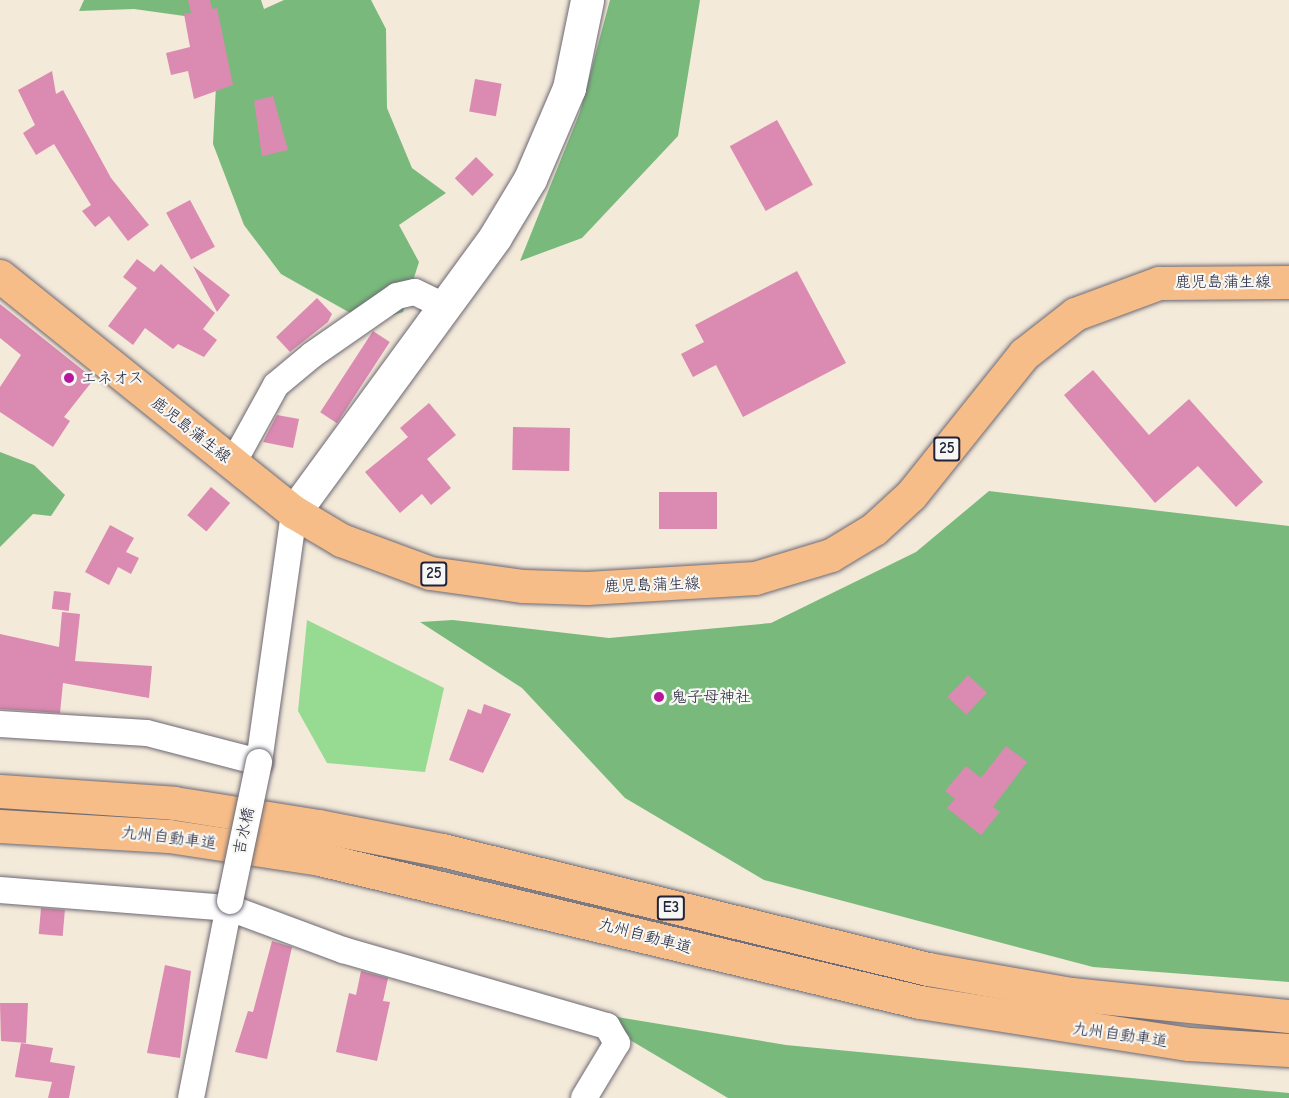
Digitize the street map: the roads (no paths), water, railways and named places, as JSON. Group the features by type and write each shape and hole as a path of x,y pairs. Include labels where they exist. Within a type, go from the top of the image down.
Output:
{"main road":[{"name":"鹿児島蒲生線","path":"0,276 294,512 378,558 470,580 587,588 710,583 785,572 831,555 874,529 911,495 1024,354 1075,314 1159,283 1289,282"},
{"name":"九州自動車道","path":"0,791 174,803 318,826 442,850 928,969 1071,994 1289,1016"},
{"name":"九州自動車道","path":"0,826 169,836 315,858 920,1002 1190,1044 1289,1050"}],"street":[{"path":"294,512 495,237 552,138 569,88 587,0"},
{"path":"233,463 276,385 312,355 397,296 415,292 444,306"},
{"name":"吉水橋","path":"191,1098 259,762 294,512"},
{"path":"0,724 147,733 259,762"},
{"path":"0,890 230,904 333,947 607,1026 617,1043 584,1098"}],"place":[{"name":"エネオス","path":"69,378"},
{"name":"鬼子母神社","path":"659,697"}]}
